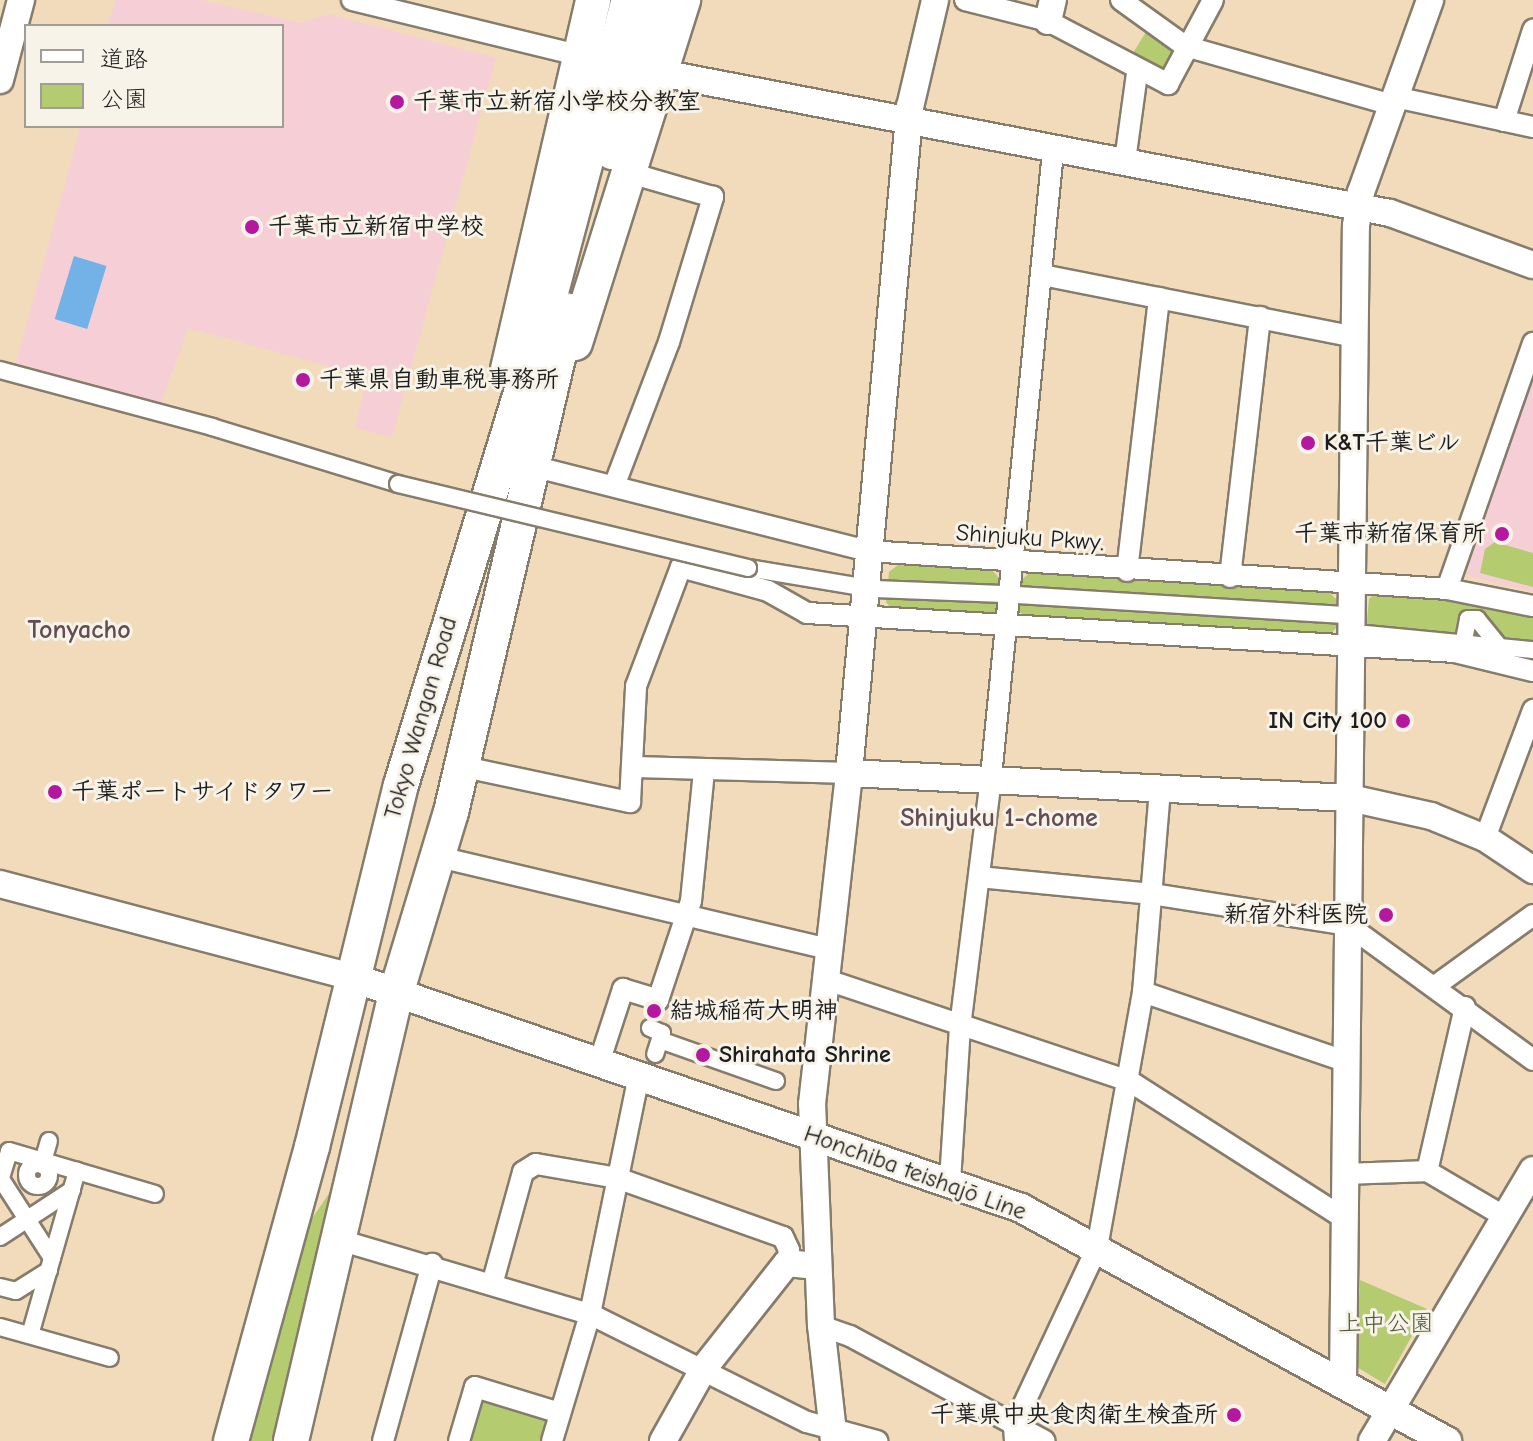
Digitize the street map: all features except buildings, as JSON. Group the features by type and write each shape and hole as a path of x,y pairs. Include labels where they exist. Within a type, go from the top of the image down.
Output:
{"highway":[{"path":"454,603 463,541 512,352 593,0"},
{"name":"Tokyo Wangan Road","path":"231,1441 312,1147 351,977 454,603 546,311 629,0"},
{"name":"Tokyo Wangan Road","path":"291,1441 396,994 460,766 532,466 653,0"},
{"path":"549,401 570,359 683,0"}],"main road":[{"name":"Honchiba teishajō Line","path":"351,977 599,1063 651,1050 811,1136 950,1181 1021,1208 1447,1441"}],"street":[{"path":"0,80 21,0"},
{"path":"352,0 578,55"},
{"path":"832,1435 821,1326 811,1136 827,949 849,773 909,124 935,0"},
{"path":"965,0 1051,11 1137,73 1168,84 1185,46 1213,0"},
{"path":"1121,0 1185,46 1393,101 1533,127"},
{"path":"1343,1382 1350,798 1359,640 1352,584 1358,207 1430,0"},
{"path":"1504,121 1533,30"},
{"path":"661,73 909,124 1125,161 1390,213 1533,265"},
{"path":"1125,161 1137,73"},
{"path":"950,1181 960,1027 991,777 1053,151"},
{"path":"614,486 669,342 713,197 630,173"},
{"path":"1042,275 1355,337"},
{"path":"1127,571 1159,298"},
{"path":"1230,577 1260,317"},
{"path":"1447,589 1533,343"},
{"path":"0,370 398,484 748,568 855,586"},
{"name":"Shinjuku Pkwy.","path":"532,466 868,551 1127,571 1447,589 1533,606"},
{"path":"460,766 630,802 636,767 636,686 681,567 768,591 807,613 1359,640 1464,640 1533,650"},
{"path":"875,589 1010,594 1344,615"},
{"path":"1464,640 1469,601"},
{"path":"1468,619 1484,622 1497,644"},
{"path":"1359,640 1455,652 1533,671"},
{"path":"1485,838 1533,710"},
{"path":"636,767 991,777 1350,798 1431,816 1485,838 1533,870"},
{"path":"599,1063 623,989 658,1000 685,916 704,771"},
{"path":"1014,1433 1097,1248 1131,1082 1143,992 1160,789"},
{"path":"435,856 827,949"},
{"path":"979,877 1152,894 1348,925 1465,1007 1533,1060"},
{"path":"0,884 351,977"},
{"path":"1435,986 1533,915"},
{"path":"824,979 1131,1082 1345,1219"},
{"path":"1143,992 1347,1062"},
{"path":"1427,1171 1465,1007"},
{"path":"552,1441 590,1314 617,1178 651,1050 776,1081"},
{"path":"43,1209 29,1171 43,1163 49,1141"},
{"path":"51,1264 0,1180 9,1151 155,1194"},
{"path":"493,1281 523,1172 536,1164 617,1178 783,1237 789,1250 787,1263 704,1368 663,1441"},
{"path":"1372,1441 1533,1170"},
{"path":"30,1335 77,1171"},
{"path":"1346,1174 1427,1171 1505,1217"},
{"path":"17,1204 34,1189"},
{"path":"0,1237 72,1190"},
{"path":"336,1239 493,1281 590,1314 704,1368 832,1435 877,1441"},
{"path":"787,1263 817,1266"},
{"path":"0,1287 16,1291 51,1264"},
{"path":"383,1441 432,1264"},
{"path":"821,1326 850,1336 1014,1433 1045,1441"},
{"path":"0,1327 110,1358"},
{"path":"459,1441 475,1387 560,1413"}],"shaded area":[{"name":"千葉市立新宿中学校","path":"115,0 202,0 300,23 329,14 496,58 392,437 355,428 368,377 188,328 160,406 16,363 80,128 284,128 284,24 109,24"},
{"name":"千葉市新宿保育所","path":"1533,353 1533,592 1468,576 1461,566"}],"green space":[{"path":"1146,32 1173,50 1174,61 1168,73 1128,61"},
{"path":"1495,542 1533,553 1533,587 1480,573 1485,549"},
{"path":"898,565 992,570 1000,579 998,609 988,617 894,612 886,602 889,572"},
{"path":"1031,572 1327,590 1337,600 1336,628 1328,637 1027,619 1018,610 1021,580"},
{"path":"1376,593 1464,598 1533,614 1533,664 1366,632 1369,599"},
{"path":"332,1189 273,1441 246,1441 297,1256 309,1223"},
{"name":"上中公園","path":"1360,1280 1427,1309 1385,1384 1355,1366"},
{"path":"484,1395 548,1415 543,1441 464,1441 477,1400"}],"water":[{"path":"74,256 107,266 87,329 55,319"}],"place":[{"name":"千葉市立新宿小学校分教室","path":"397,102"},
{"name":"千葉市立新宿中学校","path":"252,227"},
{"name":"千葉県自動車税事務所","path":"303,380"},
{"name":"K&T千葉ビル","path":"1308,443"},
{"name":"千葉市新宿保育所","path":"1502,534"},
{"name":"IN City 100","path":"1403,721"},
{"name":"千葉ポートサイドタワー","path":"55,792"},
{"name":"新宿外科医院","path":"1386,915"},
{"name":"結城稲荷大明神","path":"654,1011"},
{"name":"Shirahata Shrine","path":"703,1055"},
{"name":"千葉県中央食肉衛生検査所","path":"1234,1415"}],"district":[{"name":"Tonyacho","path":"79,631"},
{"name":"Shinjuku 1-chome","path":"999,819"}]}
